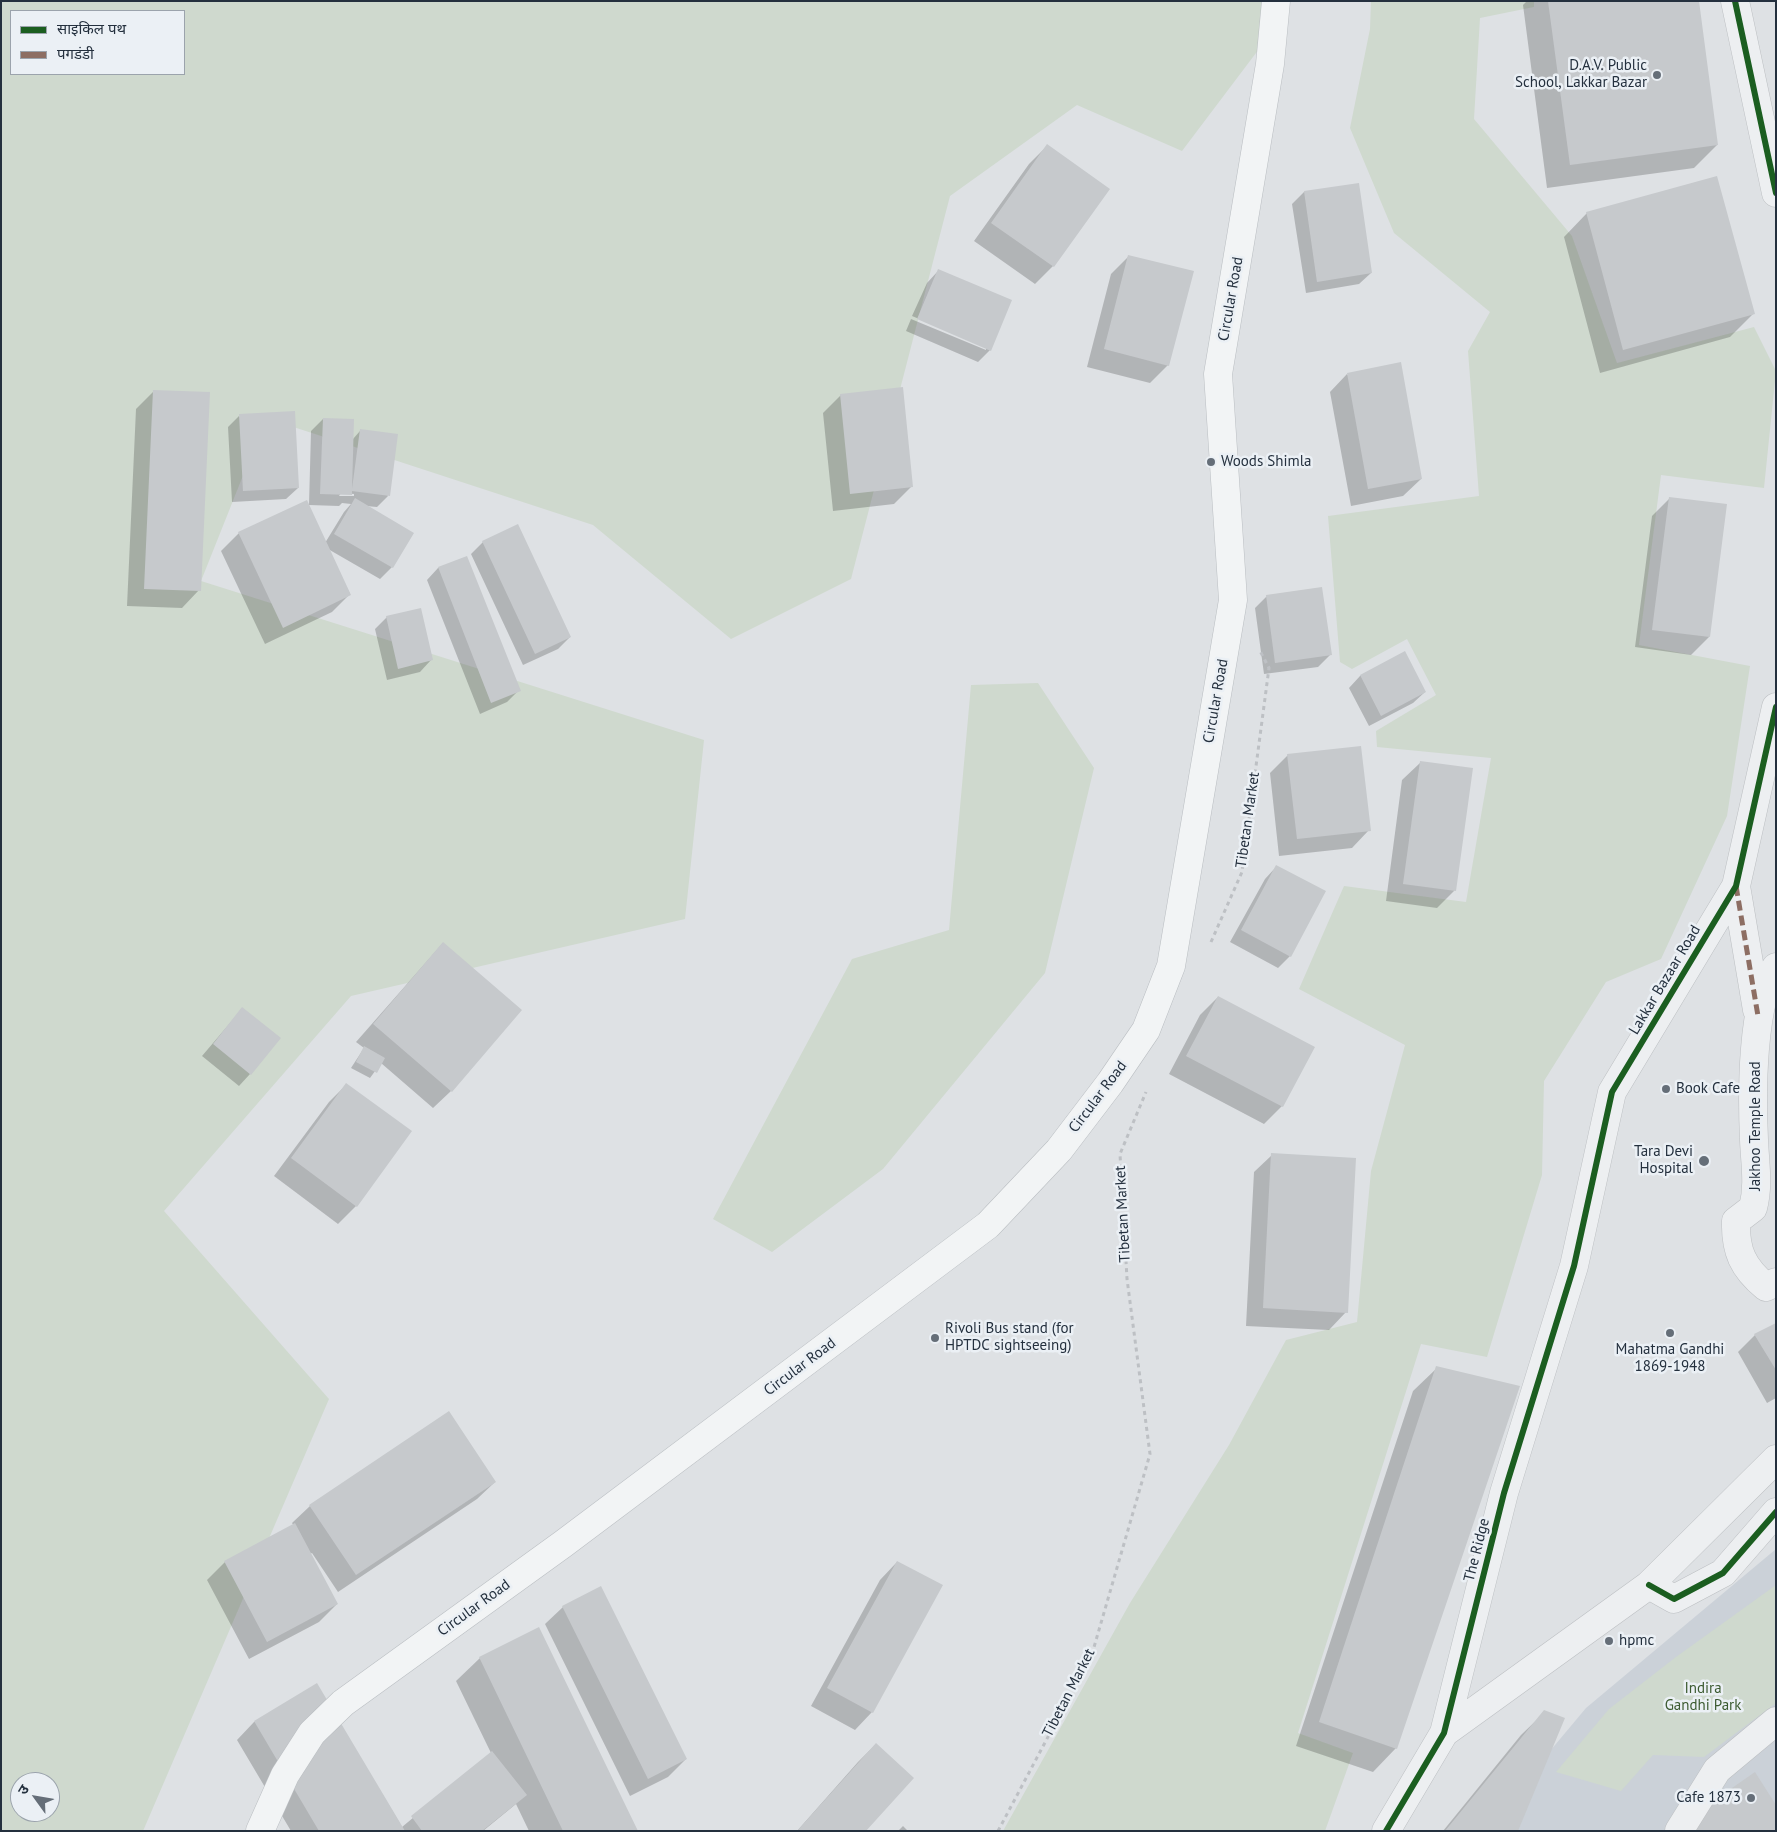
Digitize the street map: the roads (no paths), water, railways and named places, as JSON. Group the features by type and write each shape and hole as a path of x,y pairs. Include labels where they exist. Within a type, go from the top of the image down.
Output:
{"main road":[{"name":"Circular Road","path":"260,1831 284,1775 312,1733 343,1703 562,1544 988,1225 1059,1150 1110,1083 1146,1030 1171,966 1233,600 1218,374 1270,64 1276,1"}],"street":[{"path":"1735,1 1776,194"},
{"name":"Lakkar Bazaar Road","path":"1574,1266 1612,1092 1736,886 1776,707"},
{"path":"1736,886 1758,1016"},
{"name":"Jakhoo Temple Road","path":"1776,967 1771,974 1758,1016 1754,1140 1757,1192 1753,1208 1736,1221 1735,1243 1752,1276 1766,1288 1776,1282"},
{"name":"The Ridge","path":"1386,1831 1444,1734 1504,1494 1574,1266"},
{"name":"The Ridge","path":"1444,1734 1649,1586 1776,1459"},
{"path":"1649,1586 1674,1599 1716,1578 1723,1573 1776,1512"},
{"path":"1679,1831 1717,1770 1776,1721"}],"place":[{"name":"D.A.V. Public School, Lakkar Bazar","path":"1657,75"},
{"name":"Woods Shimla","path":"1211,462"},
{"name":"Book Cafe","path":"1666,1089"},
{"name":"Tara Devi Hospital","path":"1704,1161"},
{"name":"Mahatma Gandhi 1869-1948","path":"1670,1333"},
{"name":"Rivoli Bus stand (for HPTDC sightseeing)","path":"935,1338"},
{"name":"hpmc","path":"1609,1641"},
{"name":"Cafe 1873","path":"1751,1798"}],"park label":[{"name":"Indira Gandhi Park","path":"1703,1698"}]}
